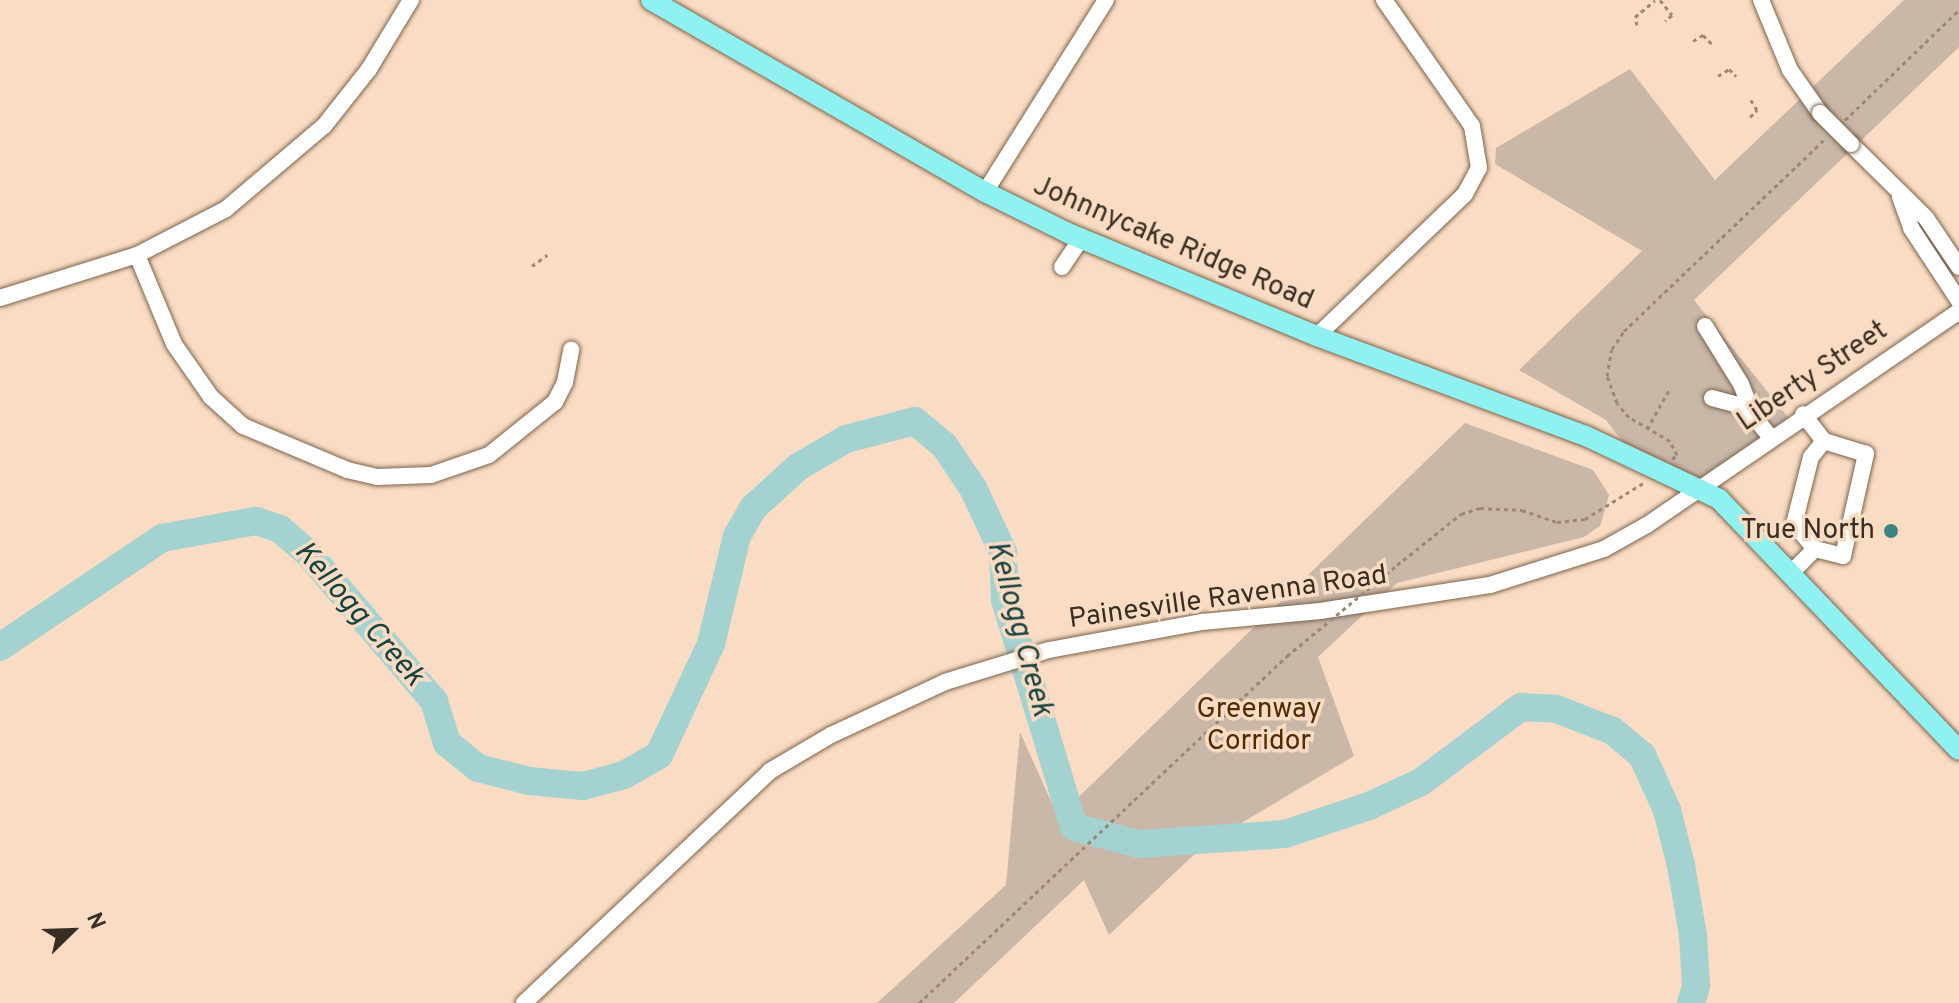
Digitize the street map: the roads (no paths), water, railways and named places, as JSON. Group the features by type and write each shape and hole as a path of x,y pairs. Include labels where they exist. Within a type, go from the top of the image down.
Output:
{"main road":[{"name":"Johnnycake Ridge Road","path":"657,2 985,192 1081,239 1317,336 1530,414 1662,470 1719,499 1959,750"}],"street":[{"path":"0,298 137,255 226,209 288,162 347,99 411,0"},
{"path":"985,192 1106,0"},
{"path":"1317,336 1465,194 1479,168 1472,126 1384,0"},
{"path":"1761,0 1790,70 1820,113 1900,196 1926,218 1959,267"},
{"path":"1900,196 1911,228 1959,301"},
{"path":"1062,267 1081,239"},
{"path":"137,255 174,344 211,397 243,426 347,470 387,477 431,475 489,455 555,402 565,382 571,350"},
{"name":"Liberty Street","path":"1697,488 1959,311"},
{"path":"1705,326 1741,384 1751,410 1770,437"},
{"path":"1712,398 1751,410"},
{"path":"1803,414 1824,441 1866,454 1843,556 1815,549 1794,524 1811,457 1824,441"},
{"name":"Painesville Ravenna Road","path":"524,1003 770,771 895,704 1049,650 1202,622 1320,611 1490,585 1604,549 1697,488"},
{"path":"1791,573 1815,549"}],"waterway":[{"name":"Kellogg Creek","path":"0,647 162,538 256,521 280,529 308,553 434,701 447,743 478,768 529,781 583,786 624,775 659,755 711,644 737,536 753,508 798,467 846,439 915,421 944,445 973,488 1003,552 1005,600 1074,827 1139,844 1285,834 1369,806 1421,782 1521,707 1556,709 1613,731 1642,755 1667,810 1681,865 1693,935 1696,986 1691,1003"}],"place":[{"name":"True North","path":"1891,531"}],"park label":[{"name":"Greenway Corridor","path":"1259,726"}]}
